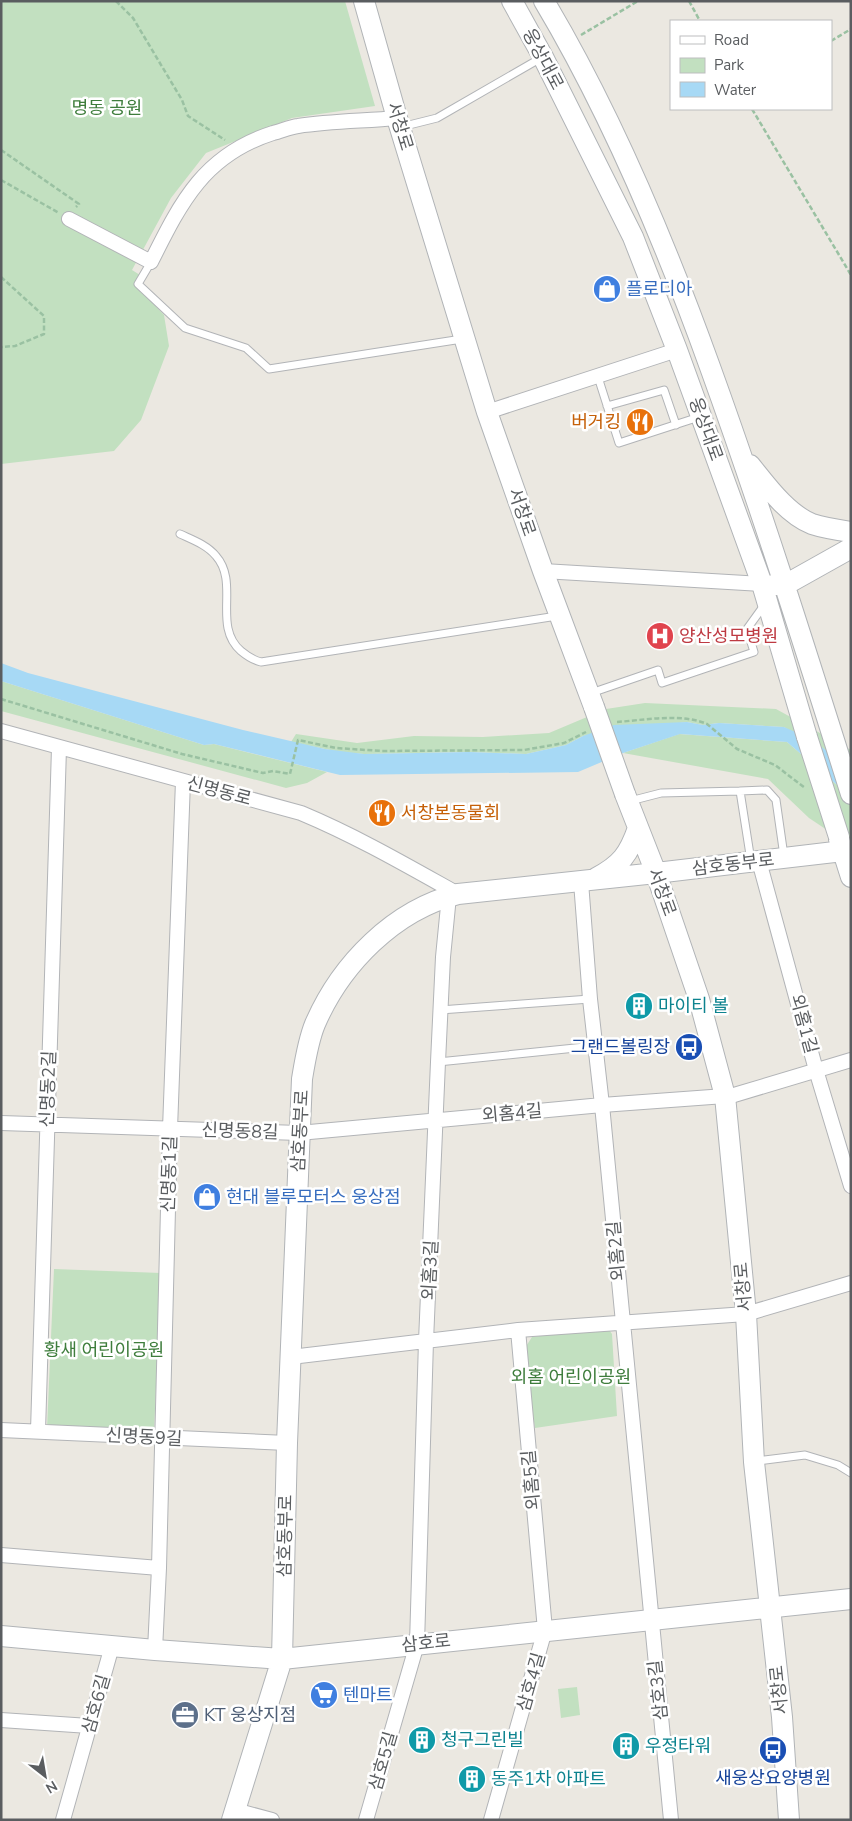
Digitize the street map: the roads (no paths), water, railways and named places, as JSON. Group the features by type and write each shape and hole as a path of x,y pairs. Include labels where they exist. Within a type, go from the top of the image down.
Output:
{"street":[{"name":"서창로","path":"364,1 487,412 626,798 656,874 699,998 725,1096 746,1314 754,1462 782,1717 789,1820"},
{"name":"웅상대로","path":"512,1 543,57 633,237 677,350 764,593 851,877"},
{"name":"웅상대로","path":"544,1 568,42 604,114 658,231 742,456 851,794"},
{"path":"69,219 151,262 184,199 209,171 238,148 259,138 296,126 399,123"},
{"path":"487,412 677,350"},
{"path":"742,456 766,485 800,517 816,525 851,532"},
{"path":"543,571 764,593 785,585 851,548"},
{"name":"신명동로","path":"1,731 301,813 354,837 427,876 453,895"},
{"name":"신명동2길","path":"38,1431 59,748"},
{"name":"신명동1길","path":"155,1650 159,1568 170,1129 183,781"},
{"path":"585,881 615,867 624,858 632,846 638,828"},
{"name":"삼호동부로","path":"234,1815 282,1659 286,1444 302,1079 307,1051 315,1025 327,1000 355,960 376,940 399,921 428,904 453,895 656,874 784,858 841,844"},
{"name":"외홈1길","path":"755,861 851,1186"},
{"path":"427,876 430,891 428,904"},
{"name":"외홈2길","path":"585,881 590,999 602,1105 651,1620"},
{"name":"외홈3길","path":"417,1644 426,1341 437,1120 442,957 453,895"},
{"name":"외홈4길","path":"299,1133 602,1105 725,1096 851,1060"},
{"name":"신명동8길","path":"1,1123 299,1133"},
{"path":"291,1357 518,1330 623,1321 746,1314 851,1283"},
{"name":"외홈5길","path":"518,1330 545,1630"},
{"name":"신명동9길","path":"1,1430 286,1444"},
{"path":"1,1555 159,1568"},
{"name":"삼호로","path":"1,1636 282,1659 851,1599"},
{"name":"삼호3길","path":"651,1620 671,1820"},
{"name":"삼호4길","path":"491,1820 545,1630"},
{"name":"삼호5길","path":"366,1820 417,1644"},
{"name":"삼호6길","path":"63,1820 112,1646"},
{"path":"2,1724 89,1726"},
{"path":"234,1815 272,1820"}],"lane":[{"path":"399,123 437,118 543,57"},
{"path":"151,262 138,284 184,328 246,348 269,369 465,338"},
{"path":"598,377 619,443 702,416"},
{"path":"607,406 664,390 676,425"},
{"path":"180,534 198,542 218,557 226,580 227,628 230,638 245,654 253,660 261,662 560,616"},
{"path":"592,700 658,670 662,682 754,652 747,629 754,618 764,593"},
{"path":"626,798 661,793 767,790 776,800 784,858"},
{"path":"740,791 755,861"},
{"path":"440,1010 590,999"},
{"path":"438,1062 595,1046"},
{"path":"754,1462 805,1455 838,1465 851,1473"}],"water":[{"path":"1,663 28,673 243,730 325,749 364,754 469,752 526,754 566,745 583,736 614,725 687,722 703,725 719,723 784,727 811,739 831,754 851,797 787,742 680,734 623,753 578,772 340,775 214,744 204,745 1,681"}],"place":[{"name":"플로디아","path":"607,289"},
{"name":"버거킹","path":"640,422"},
{"name":"양산성모병원","path":"660,636"},
{"name":"서창본동물회","path":"382,813"},
{"name":"마이티 볼","path":"639,1006"},
{"name":"그랜드볼링장","path":"689,1047"},
{"name":"현대 블루모터스 웅상점","path":"207,1197"},
{"name":"텐마트","path":"324,1695"},
{"name":"KT 웅상지점","path":"185,1715"},
{"name":"청구그린빌","path":"422,1740"},
{"name":"우정타워","path":"626,1746"},
{"name":"새웅상요양병원","path":"773,1750"},
{"name":"동주1차 아파트","path":"472,1779"}],"park label":[{"name":"명동 공원","path":"107,108"},
{"name":"황새 어린이공원","path":"104,1350"},
{"name":"외홈 어린이공원","path":"571,1377"}]}
